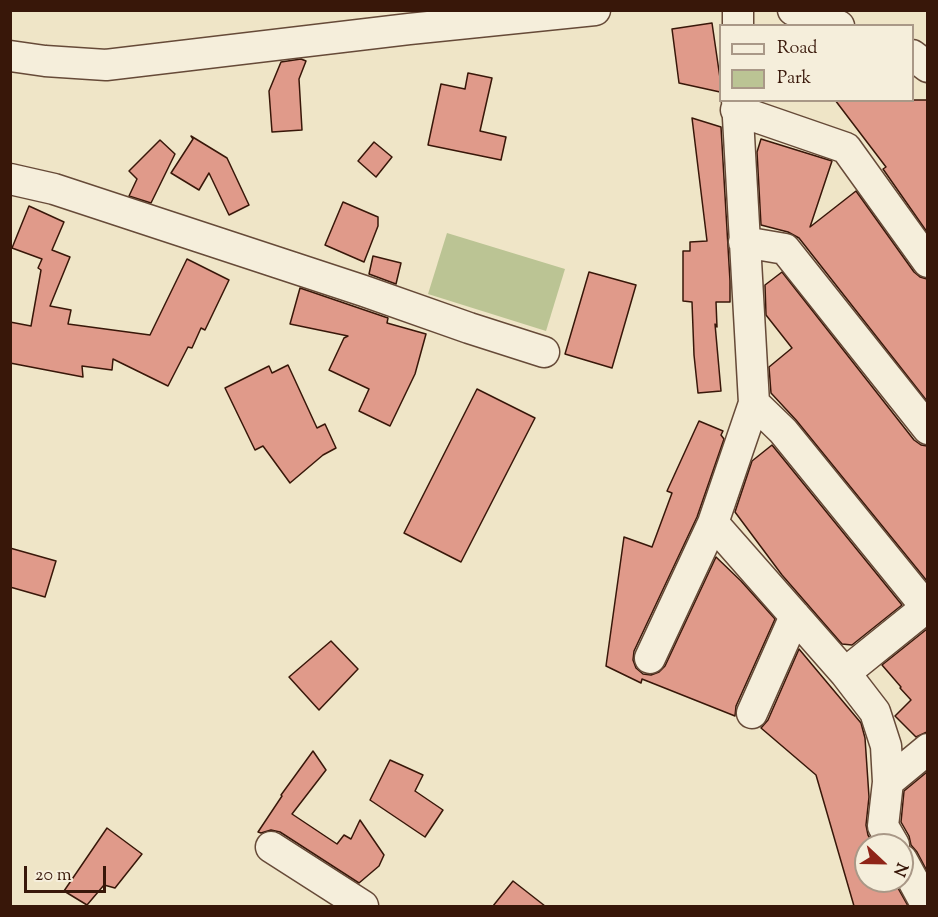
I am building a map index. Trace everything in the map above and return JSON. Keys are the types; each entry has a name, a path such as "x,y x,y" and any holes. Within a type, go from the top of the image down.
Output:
{"street":[{"path":"10,56 106,65 409,29 595,10"},
{"path":"794,10 833,24"},
{"path":"914,57 927,67"},
{"path":"650,658 713,523 754,402 737,105 846,148 927,262"},
{"path":"10,179 54,189 544,352"},
{"path":"744,242 785,249 927,429"},
{"path":"754,402 783,431 927,607 845,673"},
{"path":"713,523 845,673 875,712 886,746 888,782 883,826 887,833"},
{"path":"752,713 795,616"},
{"path":"888,782 927,749"},
{"path":"271,847 363,906"},
{"path":"914,880 926,901"}],"green space":[{"path":"447,233 565,269 546,331 428,294"}],"building":[{"path":"712,23 719,71 719,92 679,83 672,29"},
{"path":"301,59 306,61 299,79 302,130 272,132 269,91 281,62"},
{"path":"468,73 492,78 480,131 506,137 501,160 428,145 441,84 465,89"},
{"path":"927,100 927,232 883,169 886,167 837,102"},
{"path":"692,118 721,127 730,281 730,302 716,302 717,327 715,324 721,391 698,393 692,302 683,301 683,251 690,251 690,242 707,241"},
{"path":"191,136 227,158 249,205 229,215 209,173 199,190 171,173 193,139"},
{"path":"761,139 832,161 810,227 856,191 914,272 927,279 927,401 799,238 788,232 761,225 757,152"},
{"path":"160,140 175,154 151,203 129,196 137,179 129,171"},
{"path":"374,142 392,157 376,177 358,161"},
{"path":"343,202 378,217 378,226 364,262 325,245"},
{"path":"29,206 64,222 52,250 70,257 50,306 71,310 68,324 150,335 187,259 229,280 205,330 201,328 192,348 188,347 168,386 113,359 112,370 82,366 83,377 10,363 10,322 31,326 41,270 38,268 42,259 12,248"},
{"path":"373,256 401,263 396,284 369,274"},
{"path":"589,272 636,285 612,368 565,354"},
{"path":"782,272 914,440 927,446 927,581 796,420 771,393 769,367 792,348 766,315 765,285"},
{"path":"300,288 388,318 387,323 426,334 415,374 390,426 359,411 369,389 329,370 344,338 348,336 290,324"},
{"path":"288,365 317,428 325,424 336,448 323,455 290,483 263,446 255,450 225,388 269,366 272,373"},
{"path":"477,389 535,418 461,562 404,533"},
{"path":"699,421 723,431 721,435 724,439 697,517 634,651 633,660 636,668 643,674 651,675 659,672 665,666 716,557 775,619 736,706 735,716 642,679 641,683 606,666 624,537 652,547 672,493 667,491"},
{"path":"772,445 902,605 852,645 842,644 782,575 735,512 752,461"},
{"path":"10,548 56,561 45,597 10,587"},
{"path":"927,629 927,732 916,737 895,716 911,700 882,665"},
{"path":"331,641 358,669 319,710 289,677"},
{"path":"799,649 861,723 865,738 869,797 866,825 868,833 854,833 854,893 901,893 908,906 854,906 816,775 761,728 768,720"},
{"path":"313,751 326,770 292,814 337,844 344,835 351,839 360,820 384,855 379,866 359,883 280,832 271,830 258,832"},
{"path":"390,760 423,775 415,791 443,810 425,837 370,800"},
{"path":"927,772 927,871 914,848 914,833 907,833 901,822 904,791"},
{"path":"107,828 142,854 115,888 104,885 87,905 64,891"},
{"path":"513,881 545,906 493,906"}]}
